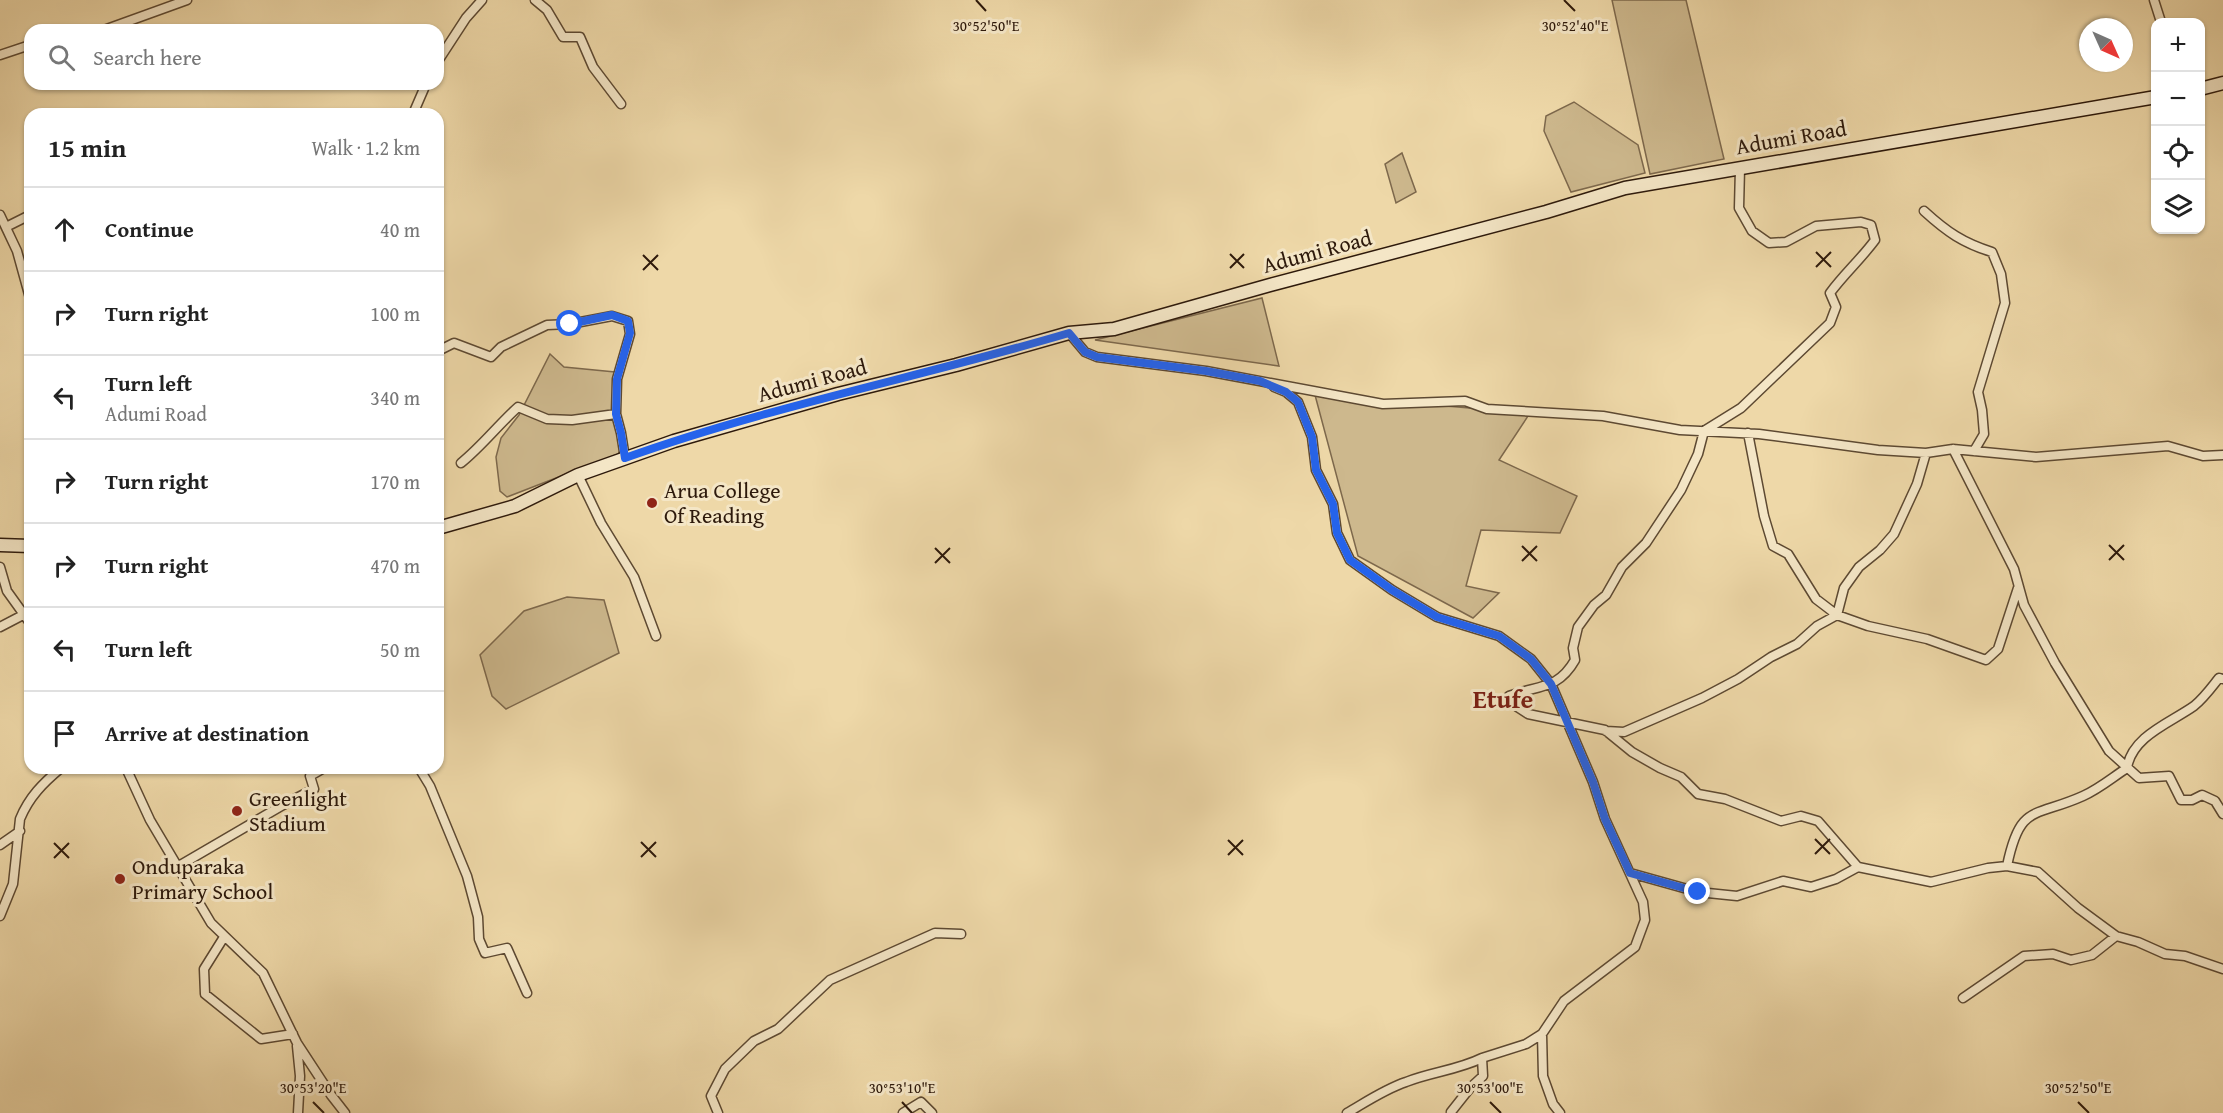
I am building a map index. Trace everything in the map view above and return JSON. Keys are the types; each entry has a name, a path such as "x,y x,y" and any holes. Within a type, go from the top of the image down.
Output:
{"main road":[{"path":"2205,88 2223,83"},
{"name":"Adumi Road","path":"444,526 515,506 578,475 674,441 838,394 956,365 1069,333 1114,329 1254,289 1535,215 1625,188 2151,98"},
{"path":"0,545 24,546"}],"street":[{"path":"121,24 187,0"},
{"path":"444,52 466,18 482,0"},
{"path":"534,0 547,10 563,37 580,38 593,67 621,104"},
{"path":"2154,0 2160,18"},
{"path":"0,55 24,47"},
{"path":"415,108 423,90"},
{"path":"1740,168 1739,208 1752,231 1769,243 1786,242 1816,226 1861,222 1871,225 1875,240 1830,293 1836,307 1830,323 1741,408 1704,431 1698,454 1681,490 1646,543 1622,567 1605,595 1578,627 1572,648 1575,660 1567,675 1551,684 1509,696 1508,701 1528,714 1624,732 1702,698 1797,644 1817,626 1838,615 1844,588 1859,567 1880,550 1894,534 1917,484 1926,453"},
{"path":"1924,211 1947,232 1970,245 1992,252 2001,274 2005,303 1978,392 1984,434 1974,451"},
{"path":"0,215 16,250 24,277"},
{"path":"6,227 24,218"},
{"path":"444,348 454,343 491,357 501,348 547,325 570,324 612,315 628,321 630,333 617,379 616,414 625,458"},
{"path":"1069,333 1085,352 1097,357 1206,371 1383,404 1465,401 1487,409 1603,416 1680,430 1748,433 1878,450 1926,453 1953,449 2036,457 2168,446 2203,456 2223,455"},
{"path":"1260,381 1286,392 1298,402 1312,437 1316,470 1333,504 1337,533 1350,560 1392,590 1437,617 1499,636 1531,659 1551,684 1593,782 1605,819 1643,902 1645,920 1635,947 1564,1001 1542,1034 1526,1044 1462,1067 1438,1071 1403,1082 1347,1113"},
{"path":"461,463 488,439 518,407 547,419 572,420 616,414"},
{"path":"1748,433 1764,516 1773,546 1788,554 1816,599 1838,615 1868,626 1927,639 1986,660 1998,649 2018,588"},
{"path":"1953,449 2014,569 2024,605 2079,705 2109,752 2139,778 2169,776 2181,801 2192,800 2202,795 2215,801 2223,813"},
{"path":"578,475 601,523 634,578 656,636"},
{"path":"0,567 7,591 22,615 0,627"},
{"path":"2007,866 2012,841 2022,823 2037,812 2084,796 2127,768 2129,755 2142,742 2155,730 2194,706 2219,678 2223,679"},
{"path":"1605,730 1632,752 1681,777 1698,794 1725,799 1781,821 1801,816 1818,821 1858,867 1931,882 1988,868 2007,866 2038,872 2078,908 2116,936 2138,942 2165,954 2185,956 2223,969"},
{"path":"0,916 14,884 20,819 29,800 54,774"},
{"path":"129,774 150,820 211,923 263,973 295,1039 345,1113"},
{"path":"177,867 314,789 310,776 314,774"},
{"path":"423,774 430,786 467,876 478,917 479,939 485,953 507,948 527,993"},
{"path":"0,845 20,831"},
{"path":"1630,873 1698,892 1737,896 1783,881 1811,887 1836,879 1858,867"},
{"path":"718,1113 711,1096 725,1069 754,1041 778,1029 830,980 934,933 961,934"},
{"path":"1963,998 2024,956 2053,954 2071,960 2092,955 2116,936"},
{"path":"225,937 204,969 205,994 261,1039 295,1039"},
{"path":"1542,1034 1543,1076 1553,1104 1560,1113"},
{"path":"295,1039 300,1076 298,1113"},
{"path":"1451,1112 1483,1076 1482,1058"},
{"path":"903,1113 921,1102 932,1113"}],"shaded area":[{"path":"1612,0 1686,0 1724,159 1650,174"},
{"path":"1574,102 1638,145 1645,173 1571,192 1544,131 1546,116"},
{"path":"1402,153 1416,192 1396,203 1385,164"},
{"path":"1262,298 1279,366 1095,340"},
{"path":"550,354 564,367 615,372 620,380 612,405 622,430 622,448 618,454 507,497 500,491 496,457 501,438 519,415"},
{"path":"1315,395 1530,413 1499,460 1577,496 1560,533 1481,530 1466,586 1499,593 1473,618 1358,556"},
{"path":"567,597 604,600 619,653 506,709 492,696 480,655 524,611"}],"place":[{"name":"Arua College Of Reading","path":"652,503"},
{"name":"Greenlight Stadium","path":"237,811"},
{"name":"Onduparaka Primary School","path":"120,879"}],"district":[{"name":"Etufe","path":"1503,699"}],"route":[{"path":"570,324 612,315 628,321 630,333 617,379 616,414 625,458 674,441 838,394 1018,349 1069,333 1085,352 1097,357 1114,361 1206,371 1260,381 1286,392 1298,402 1312,437 1316,470 1333,504 1337,533 1350,560 1392,590 1437,617 1499,636 1531,659 1551,684 1593,782 1605,819 1630,873 1698,892"}]}
